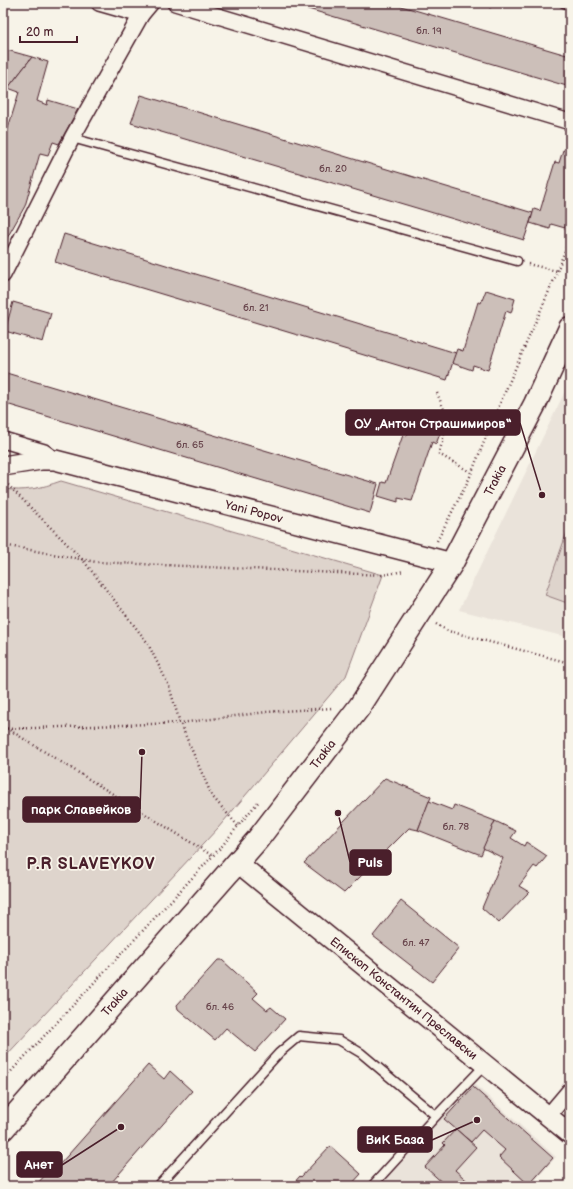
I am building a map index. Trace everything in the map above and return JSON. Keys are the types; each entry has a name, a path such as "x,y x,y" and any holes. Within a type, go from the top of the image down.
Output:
{"main road":[{"name":"Trakia","path":"3,1129 238,863 360,706 452,563 535,404 570,328"}],"street":[{"path":"99,3 141,15"},
{"path":"3,275 72,138 141,15 151,3"},
{"path":"175,3 570,122"},
{"name":"Yani Popov","path":"3,440 30,446 44,452 56,460"},
{"name":"Yani Popov","path":"3,466 41,460 56,460 426,562 452,563"},
{"name":"Епископ Константин Преславски","path":"238,863 570,1134"},
{"path":"548,1116 570,1090"}],"lane":[{"path":"564,3 570,5"},
{"path":"72,138 517,261"},
{"path":"161,1185 279,1053 299,1036 339,1040 361,1054 436,1116"},
{"path":"372,1186 485,1065"}],"path":[{"path":"483,3 490,7 495,3"},
{"path":"3,545 96,562 383,575 426,562 472,473 570,237"},
{"path":"517,261 557,271"},
{"path":"437,393 448,419 439,454 472,473"},
{"path":"3,484 7,484 83,560 147,642 169,686 180,723 212,796 238,826"},
{"path":"418,614 448,631 570,663"},
{"path":"5,729 180,723 267,712 360,706"},
{"path":"3,726 5,729 213,856"},
{"path":"3,733 5,729"},
{"path":"3,1080 213,856 264,796"}],"shaded area":[{"path":"570,381 570,638 459,610"},
{"path":"61,481 383,575 346,676 218,828 3,1059 3,489 33,489"},
{"path":"567,532 570,533 570,604 545,595"},
{"path":"473,1083 556,1157 530,1186 380,1186"}],"building":[{"path":"288,3 391,3 570,56 570,87"},
{"path":"3,49 32,57 8,88 3,87"},
{"path":"32,57 48,62 37,101 47,105 48,100 78,109 59,144 53,142 48,155 40,153 25,206 3,245 3,145 19,92 8,88"},
{"path":"141,95 533,213 524,240 131,123"},
{"path":"563,150 570,152 570,213 565,228 551,224 550,229 530,223 534,209 540,211 555,162 559,163"},
{"path":"64,234 456,353 447,380 55,262"},
{"path":"486,290 515,299 511,313 506,311 488,370 473,365 472,370 452,363 457,349 463,351 478,302 481,303"},
{"path":"13,302 51,313 43,342 5,331"},
{"path":"3,372 378,484 370,513 3,403"},
{"path":"411,422 441,431 436,444 432,442 412,501 398,498 398,502 378,496 382,482 386,483 403,435 407,436"},
{"path":"385,778 431,797 418,830 409,828 344,893 304,863"},
{"path":"429,801 452,810 454,805 495,821 481,855 418,830"},
{"path":"495,821 516,831 511,838 524,846 526,842 547,856 537,868 534,866 519,886 529,892 499,923 482,908 503,858 483,848"},
{"path":"401,901 459,948 432,982 373,936"},
{"path":"218,960 222,960 258,993 253,998 267,1010 271,1007 285,1019 255,1052 226,1028 215,1040 178,1009 177,1005"},
{"path":"148,1065 164,1079 170,1071 192,1091 111,1183 108,1181 103,1186 35,1186 49,1171 52,1173"},
{"path":"473,1087 553,1158 529,1185 499,1157 505,1150 482,1130 471,1142 444,1119"},
{"path":"456,1129 476,1147 455,1170 473,1186 446,1186 425,1167 445,1145 443,1143"},
{"path":"330,1146 361,1174 350,1186 291,1186 300,1176 301,1177"}],"place":[{"name":"ОУ „Антон Страшимиров“","path":"542,495"},
{"name":"парк Славейков","path":"142,752"},
{"name":"Puls","path":"338,813"},
{"name":"ВиК База","path":"477,1120"},
{"name":"Анет","path":"121,1127"}],"district":[{"name":"P.R SLAVEYKOV","path":"91,863"}]}
